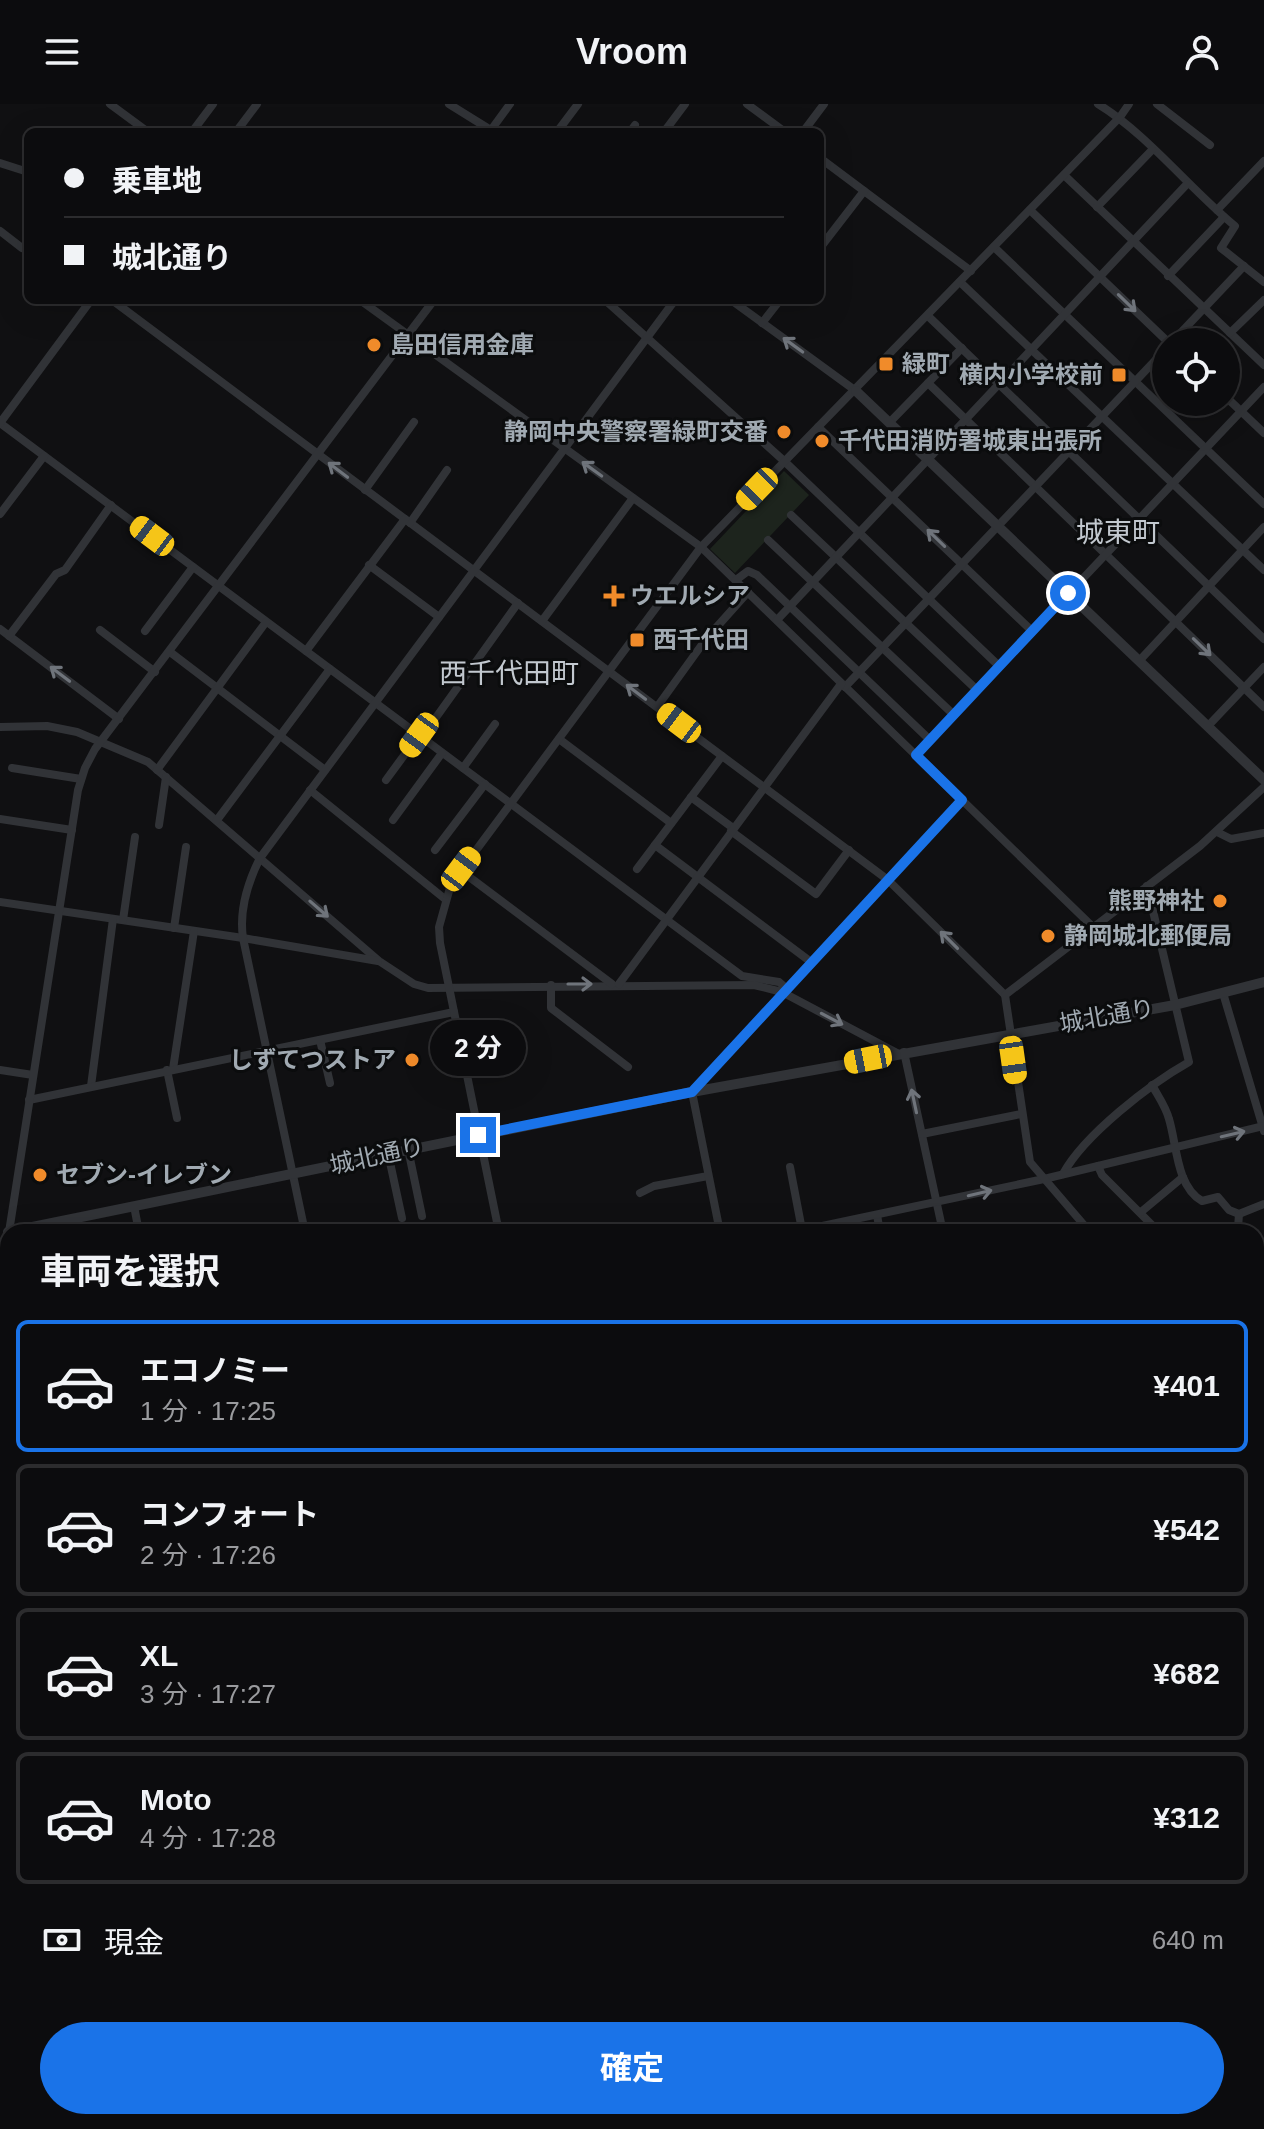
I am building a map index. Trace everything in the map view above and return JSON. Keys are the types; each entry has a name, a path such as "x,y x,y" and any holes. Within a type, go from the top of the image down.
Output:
{"street":[{"path":"110,104 143,128"},
{"path":"195,128 213,104"},
{"path":"239,128 257,104"},
{"path":"449,104 488,128"},
{"path":"495,128 510,104"},
{"path":"560,128 578,104"},
{"path":"667,128 685,104"},
{"path":"747,104 780,128"},
{"path":"806,128 824,104"},
{"path":"1098,104 1120,117 1187,184 1235,226 1221,248 1264,282"},
{"path":"497,1224 439,927 451,884 701,547 783,460 856,391 1120,117 1129,104"},
{"path":"1157,104 1210,145"},
{"path":"1097,207 1152,150"},
{"path":"824,161 971,271"},
{"path":"1168,276 1264,161"},
{"path":"0,163 24,171"},
{"path":"1064,175 1225,328"},
{"path":"777,620 1187,184"},
{"path":"824,243 864,191"},
{"path":"1030,210 1155,328"},
{"path":"0,231 22,248"},
{"path":"994,247 1264,504"},
{"path":"1184,328 1244,266"},
{"path":"960,282 1264,570"},
{"path":"1235,328 1264,300"},
{"path":"88,304 0,423 742,976 770,980 900,1053 922,1134 941,1224"},
{"path":"117,304 888,880 1005,995 1027,1154 1030,1162 1083,1224"},
{"path":"365,304 701,547 1092,926"},
{"path":"10,1224 72,830 81,779 91,757 431,304"},
{"path":"610,304 783,460 999,666"},
{"path":"303,1224 240,919 253,872 310,790 672,304"},
{"path":"736,304 856,391 1264,780"},
{"path":"762,323 777,304"},
{"path":"928,316 1264,639"},
{"path":"1240,342 1264,365"},
{"path":"890,422 962,348"},
{"path":"616,984 843,686 860,673 1152,364"},
{"path":"928,383 1264,707"},
{"path":"916,755 1264,387"},
{"path":"1241,411 1264,433"},
{"path":"365,490 414,422"},
{"path":"818,427 1032,631"},
{"path":"0,514 44,456"},
{"path":"306,651 369,565 447,470"},
{"path":"542,621 633,498"},
{"path":"9,636 56,574 65,570 111,505"},
{"path":"791,515 977,690"},
{"path":"1140,660 1264,527"},
{"path":"768,540 954,715"},
{"path":"369,565 439,617"},
{"path":"145,631 193,567"},
{"path":"736,580 744,572 753,572 930,740"},
{"path":"657,707 706,639 748,592"},
{"path":"386,780 518,603"},
{"path":"157,770 266,622"},
{"path":"0,629 119,719"},
{"path":"100,630 155,672"},
{"path":"170,652 325,770"},
{"path":"1208,726 1264,667"},
{"path":"217,820 330,669"},
{"path":"463,768 495,724"},
{"path":"0,727 62,728 148,762 379,961 414,984 428,988 754,985 784,990"},
{"path":"559,739 671,823"},
{"path":"393,820 442,753"},
{"path":"637,869 722,756"},
{"path":"12,768 81,779"},
{"path":"159,825 166,777"},
{"path":"435,850 485,784"},
{"path":"1005,995 1217,832 1264,787"},
{"path":"310,790 445,899"},
{"path":"691,797 816,894 849,850"},
{"path":"718,1224 692,1092 962,800"},
{"path":"0,819 72,830"},
{"path":"1217,832 1231,839 1264,833"},
{"path":"91,1086 135,837"},
{"path":"655,845 811,962"},
{"path":"174,928 186,847"},
{"path":"460,870 616,984"},
{"path":"1063,1174 1095,1135 1152,1085 1189,1062 1147,886"},
{"path":"0,902 379,961"},
{"path":"177,1118 170,1069 194,931"},
{"name":"城北通り","path":"47,1224 692,1092 1175,1005 1264,982"},
{"path":"551,985 551,1008 628,1067"},
{"path":"833,1224 1264,1128 1223,993"},
{"path":"29,1100 454,1012"},
{"path":"320,1040 330,1083"},
{"path":"0,1070 33,1075"},
{"path":"1152,1085 1169,1116 1183,1177 1194,1196 1202,1201 1218,1197 1229,1210 1239,1214 1264,1204"},
{"path":"922,1134 1021,1114"},
{"path":"408,1149 422,1216"},
{"path":"388,1153 402,1218"},
{"path":"1098,1166 1102,1175 1152,1224"},
{"path":"790,1167 797,1224"},
{"path":"640,1193 654,1186 708,1176"},
{"path":"1141,1212 1183,1177"},
{"path":"134,1206 137,1224"},
{"path":"1238,1224 1239,1214"},
{"path":"877,1215 879,1224"}],"shaded area":[{"path":"784,471 809,495 735,573 710,549"}],"place":[{"name":"島田信用金庫","path":"374,345"},
{"name":"緑町","path":"886,364"},
{"name":"横内小学校前","path":"1119,375"},
{"name":"静岡中央警察署緑町交番","path":"784,432"},
{"name":"千代田消防署城東出張所","path":"822,441"},
{"name":"ウエルシア","path":"614,596"},
{"name":"西千代田","path":"637,640"},
{"name":"熊野神社","path":"1220,901"},
{"name":"静岡城北郵便局","path":"1048,936"},
{"name":"しずてつストア","path":"412,1060"},
{"name":"セブン-イレブン","path":"40,1175"}],"district":[{"name":"城東町","path":"1118,532"},
{"name":"西千代田町","path":"509,673"}],"route":[{"path":"478,1135 692,1092 962,800 916,755 1068,593"}]}
